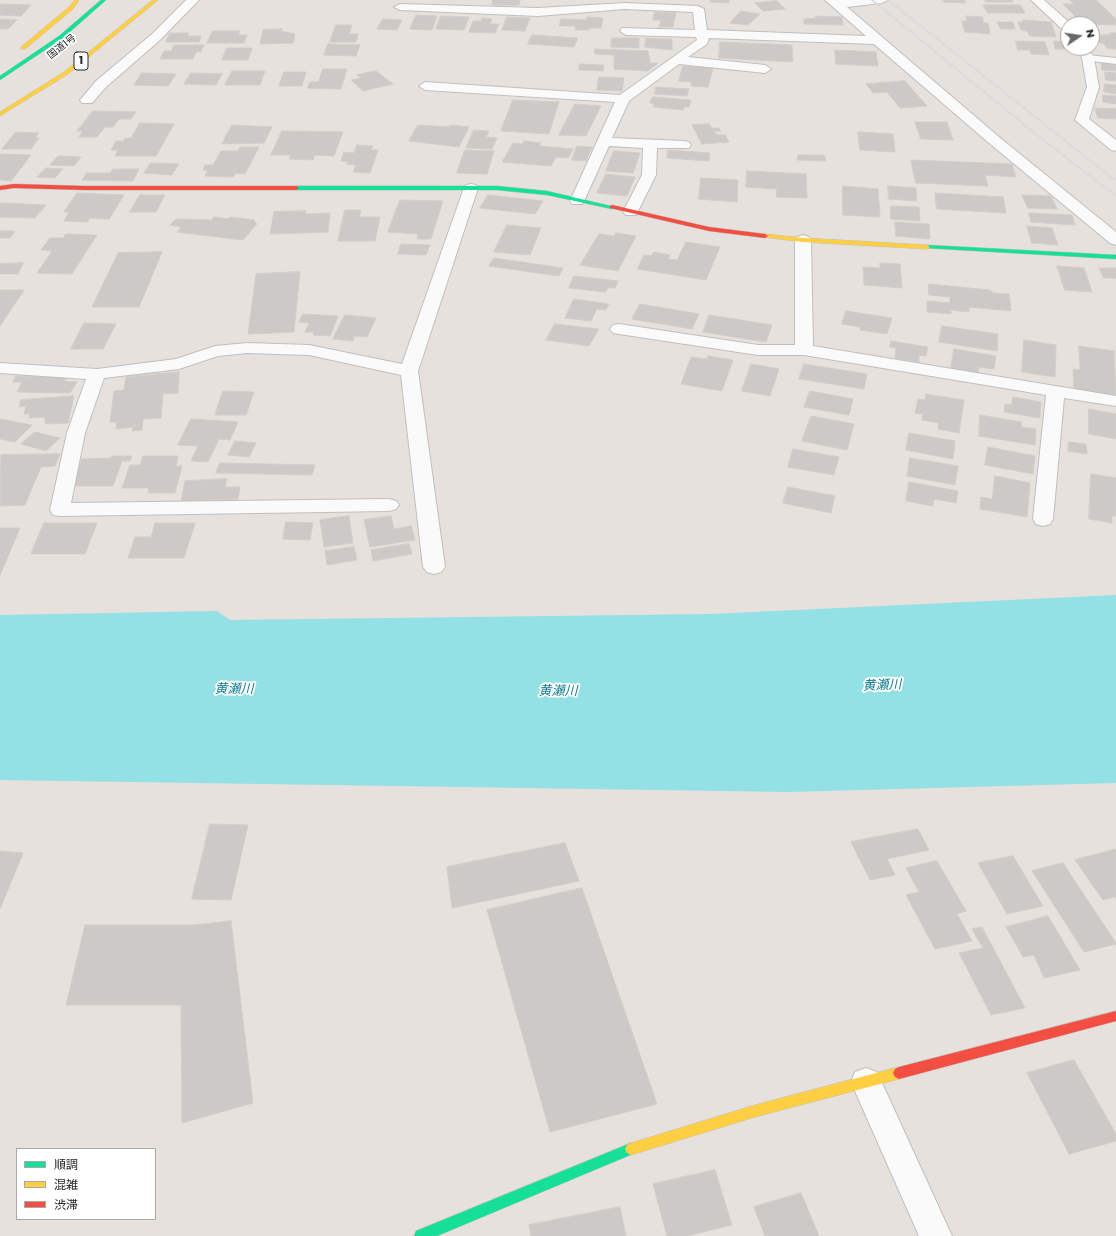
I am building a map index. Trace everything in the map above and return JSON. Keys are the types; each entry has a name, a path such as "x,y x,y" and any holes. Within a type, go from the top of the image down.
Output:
{"main road":[{"path":"0,72 11,58 71,8 76,0"},
{"name":"国道1号","path":"0,78 61,37 104,0"},
{"name":"1","path":"0,114 66,73 156,0"},
{"path":"0,107 41,77"},
{"path":"0,188 14,186 85,188 471,188 547,192 577,201 709,229 803,240 1116,257"},
{"path":"421,1236 633,1148 755,1111 1116,1016"}],"street":[{"path":"87,100 101,84 156,37 193,0"},
{"path":"833,3 882,0"},
{"path":"1037,0 1060,21"},
{"path":"833,3 994,140 1116,240"},
{"path":"400,7 538,12 625,6 698,9 703,41 623,98 577,201"},
{"path":"626,31 702,35 878,40"},
{"path":"1086,56 1093,87 1082,120 1116,147"},
{"path":"676,60 765,69"},
{"path":"425,86 623,98"},
{"path":"603,142 684,145"},
{"path":"631,212 649,175 650,144"},
{"path":"434,567 409,371 471,188"},
{"path":"803,240 804,350"},
{"path":"619,329 758,350 804,350 1116,401"},
{"path":"0,368 97,374 179,364 215,350 247,348 309,350 409,371"},
{"path":"97,374 76,433 60,510 389,505"},
{"path":"1043,519 1056,392"},
{"path":"866,1082 936,1236"}],"lane":[{"path":"1097,56 1116,61"}],"water":[{"name":"黄瀬川","path":"1116,595 1116,783 788,792 0,780 0,615 217,611 230,620 711,614"}],"building":[{"path":"493,0 520,0 519,5 492,5"},
{"path":"711,0 729,0 729,3 710,2"},
{"path":"943,0 965,0 965,3 944,2"},
{"path":"985,0 1012,0 1013,2 987,2"},
{"path":"1070,0 1096,0 1116,19 1116,25 1100,25 1100,16 1075,16 1063,4 1074,4"},
{"path":"777,1 785,9 763,11 755,3"},
{"path":"0,4 31,5 21,16 0,15"},
{"path":"983,5 1020,5 1025,13 988,13"},
{"path":"741,11 760,14 748,25 730,23"},
{"path":"655,12 676,13 673,27 659,27 661,20 653,20"},
{"path":"416,15 437,16 432,30 410,29"},
{"path":"441,16 469,17 464,30 436,29"},
{"path":"815,16 842,17 843,25 804,24 804,19 816,18"},
{"path":"966,16 983,17 983,23 988,23 990,34 965,32 962,21 967,21"},
{"path":"507,17 530,18 525,31 502,30"},
{"path":"587,17 603,18 601,28 575,30 576,26 559,26 561,19 586,20"},
{"path":"482,18 492,19 490,24 499,24 495,33 469,32 473,21 481,21"},
{"path":"0,19 17,20 8,29 0,29"},
{"path":"383,19 402,20 397,30 377,29"},
{"path":"1023,20 1051,22 1056,37 1030,36 1027,31 1021,30 1018,22 1023,22"},
{"path":"997,22 1013,22 1015,29 1001,29"},
{"path":"336,25 352,25 349,34 358,34 356,42 330,42"},
{"path":"282,29 281,31 295,34 293,43 260,44 263,30"},
{"path":"213,31 240,31 238,35 247,35 244,43 207,43"},
{"path":"170,33 189,33 187,36 201,36 199,42 166,42"},
{"path":"1110,33 1116,33 1116,49 1108,49 1103,43 1100,43 1100,35 1111,34"},
{"path":"532,35 578,38 574,47 528,44"},
{"path":"612,38 639,38 639,48 611,47"},
{"path":"646,38 672,39 672,50 645,47"},
{"path":"1016,41 1045,42 1049,55 1031,54 1030,50 1018,50"},
{"path":"1054,41 1060,42 1060,49 1055,49"},
{"path":"720,42 792,45 793,62 719,58"},
{"path":"328,44 360,45 356,56 324,55"},
{"path":"174,45 204,45 201,52 196,52 193,59 160,59 164,51 171,51"},
{"path":"227,48 252,48 248,60 222,60"},
{"path":"595,49 648,51 650,63 658,63 648,71 614,69 614,55 595,54"},
{"path":"835,50 876,52 878,66 836,64"},
{"path":"1102,61 1116,63 1116,71 1102,70"},
{"path":"580,64 604,65 603,71 579,70"},
{"path":"683,66 713,68 708,87 691,86 692,82 679,81"},
{"path":"323,69 347,69 341,89 307,88 310,82 318,82"},
{"path":"232,71 265,71 260,85 225,85"},
{"path":"376,71 393,84 363,91 351,80 361,78 357,75"},
{"path":"284,72 306,72 302,86 279,86"},
{"path":"1105,72 1116,73 1116,81 1106,80"},
{"path":"142,73 176,74 168,86 134,85"},
{"path":"191,73 222,74 216,85 184,84"},
{"path":"599,77 624,78 622,91 597,90"},
{"path":"905,81 927,106 900,108 887,92 873,93 866,84"},
{"path":"1105,84 1116,85 1116,94 1104,92"},
{"path":"656,87 689,89 687,96 655,94"},
{"path":"1103,95 1116,96 1116,104 1103,102"},
{"path":"653,97 691,100 689,107 684,107 683,110 653,107 654,104 650,103"},
{"path":"513,100 559,102 549,134 501,131"},
{"path":"575,104 601,106 586,136 559,135"},
{"path":"1095,108 1116,109 1116,119 1098,118"},
{"path":"93,111 136,112 131,119 119,119 113,127 105,127 97,137 79,137 83,131 77,131"},
{"path":"915,122 947,122 953,140 921,139"},
{"path":"140,123 174,124 156,156 115,156 118,150 111,150 116,141 123,141 125,138 131,138"},
{"path":"709,124 712,128 719,128 721,131 714,131 717,135 725,135 729,142 702,144 692,125"},
{"path":"232,125 272,127 264,143 222,144"},
{"path":"418,125 449,127 450,125 469,127 459,147 409,141"},
{"path":"474,130 489,131 486,137 497,138 492,149 466,148"},
{"path":"282,131 343,132 334,156 314,155 313,160 289,159 291,155 271,155"},
{"path":"16,132 39,133 35,138 39,138 31,149 2,149"},
{"path":"858,132 893,134 895,152 860,150"},
{"path":"524,141 541,143 539,146 573,149 568,158 556,157 551,166 502,162 513,143 522,144"},
{"path":"357,145 373,146 371,150 378,150 370,173 353,172 356,165 347,164 348,162 341,161 344,152 354,153"},
{"path":"577,146 592,147 586,161 572,160"},
{"path":"240,147 259,147 245,174 235,173 233,177 205,176 208,171 203,170 205,165 213,165 221,151 238,151"},
{"path":"465,150 494,151 487,174 457,173"},
{"path":"668,150 710,153 709,161 667,158"},
{"path":"614,151 640,153 633,173 606,171"},
{"path":"0,154 31,155 11,181 0,180"},
{"path":"798,155 824,155 826,161 798,160"},
{"path":"58,156 81,157 74,166 50,165"},
{"path":"911,160 1012,164 1016,177 985,175 988,186 916,183"},
{"path":"151,163 179,164 172,175 144,173"},
{"path":"46,168 63,169 55,178 37,177"},
{"path":"113,169 139,169 133,181 82,180 87,173 110,173"},
{"path":"747,171 806,174 807,198 776,197 777,189 746,187"},
{"path":"606,174 635,177 627,196 597,193"},
{"path":"701,178 738,180 737,202 699,199"},
{"path":"843,186 878,189 880,217 843,215"},
{"path":"888,186 916,188 917,201 889,199"},
{"path":"77,193 124,195 109,219 90,218 87,222 64,221 69,212 64,212"},
{"path":"935,193 1003,197 1006,213 937,209"},
{"path":"140,195 165,195 156,212 130,212"},
{"path":"488,195 543,201 535,214 480,208"},
{"path":"1022,195 1051,196 1057,209 1028,208"},
{"path":"400,200 443,201 431,239 417,239 418,234 388,232"},
{"path":"0,203 46,205 35,218 0,217"},
{"path":"891,206 919,207 920,221 891,219"},
{"path":"345,210 361,210 359,217 380,217 375,241 338,241"},
{"path":"306,211 305,214 330,213 328,232 270,234 274,212"},
{"path":"1029,213 1072,215 1075,225 1031,222"},
{"path":"214,217 255,220 254,221 257,224 243,240 177,232 181,227 170,225 176,219 211,220"},
{"path":"895,222 929,224 930,239 896,236"},
{"path":"507,225 541,228 530,255 494,252"},
{"path":"1027,226 1052,228 1058,245 1032,243"},
{"path":"0,231 15,231 10,238 0,238"},
{"path":"616,233 636,236 618,271 580,265 599,234 614,236"},
{"path":"66,234 97,235 72,274 37,273 52,251 41,250 50,238 63,238"},
{"path":"686,242 720,247 706,280 637,269 644,255 651,256 654,252 670,255 668,259 677,260"},
{"path":"401,244 430,245 426,255 398,254"},
{"path":"162,252 139,307 92,307 118,253"},
{"path":"494,258 563,268 559,276 489,266"},
{"path":"23,263 18,274 0,274 0,264"},
{"path":"880,263 900,264 902,288 864,285 863,267 880,268"},
{"path":"1057,266 1084,268 1092,292 1065,290"},
{"path":"1099,268 1116,268 1116,278 1104,278"},
{"path":"300,272 294,332 248,334 256,274"},
{"path":"574,276 618,281 615,288 608,288 605,292 569,288"},
{"path":"929,284 990,290 993,293 1009,294 1011,311 969,307 969,312 951,310 951,314 927,312 927,301 950,303 950,297 929,295"},
{"path":"0,290 24,290 0,326"},
{"path":"574,299 609,304 606,310 597,309 591,321 565,318"},
{"path":"640,304 699,314 692,329 632,319"},
{"path":"846,311 892,318 887,334 860,330 860,327 842,324"},
{"path":"303,314 338,316 330,336 313,335 314,332 305,332 309,323 299,322"},
{"path":"345,315 376,318 367,337 354,336 353,341 333,339"},
{"path":"709,315 772,325 766,342 703,332"},
{"path":"84,323 116,324 103,349 71,349"},
{"path":"555,324 599,329 589,346 546,340"},
{"path":"942,326 998,334 997,351 939,342"},
{"path":"1024,340 1056,345 1055,377 1022,372"},
{"path":"891,341 928,347 926,356 919,355 919,362 895,358 896,348 890,347"},
{"path":"1079,346 1114,351 1116,396 1074,390 1073,369 1080,370"},
{"path":"954,349 996,356 994,369 979,367 978,373 951,368"},
{"path":"708,356 733,360 722,391 681,384 691,357 707,359"},
{"path":"751,364 779,369 770,396 742,391"},
{"path":"804,364 867,374 864,389 799,379"},
{"path":"179,372 178,393 163,394 161,418 143,419 142,430 132,431 133,427 116,429 117,422 110,422 114,391 124,390 126,377"},
{"path":"16,376 68,377 64,381 77,382 70,393 17,392 22,382 13,382"},
{"path":"223,391 254,392 246,415 215,415"},
{"path":"810,391 853,399 849,415 804,407"},
{"path":"926,394 964,400 959,433 938,429 939,423 922,420 923,414 915,413 918,399 925,400"},
{"path":"74,396 68,423 46,424 44,417 29,418 30,414 24,414 26,406 19,407 21,400"},
{"path":"1013,397 1041,402 1040,418 1004,412 1005,404 1011,405"},
{"path":"1089,409 1116,414 1116,439 1089,434"},
{"path":"980,415 1022,422 1021,427 1036,429 1035,445 979,436"},
{"path":"811,416 854,424 847,450 802,441"},
{"path":"0,419 32,425 15,442 0,439"},
{"path":"191,419 238,422 230,440 219,439 208,462 191,461 198,446 178,445"},
{"path":"35,432 60,438 46,451 21,444"},
{"path":"909,433 955,441 953,459 906,450"},
{"path":"235,441 256,443 249,457 228,455"},
{"path":"1069,442 1086,444 1087,454 1068,451"},
{"path":"988,447 1035,456 1033,474 985,465"},
{"path":"793,449 839,457 834,475 788,467"},
{"path":"60,454 55,466 41,467 25,505 0,506 1,455"},
{"path":"112,456 132,456 130,461 122,461 113,486 71,486 82,459 111,458"},
{"path":"143,456 178,456 176,466 182,466 175,493 148,493 149,488 122,488 130,465 140,465"},
{"path":"910,458 958,466 955,485 907,476"},
{"path":"220,463 315,465 312,475 216,473"},
{"path":"1091,474 1116,478 1116,516 1112,516 1112,523 1089,519"},
{"path":"995,476 1030,483 1027,517 980,509 981,497 992,499"},
{"path":"227,479 225,487 240,487 238,499 181,501 185,481"},
{"path":"909,482 958,491 956,503 934,499 933,506 906,501"},
{"path":"788,487 835,496 831,513 783,503"},
{"path":"349,516 353,543 324,547 320,520"},
{"path":"391,516 394,529 411,526 415,540 370,547 364,520"},
{"path":"286,522 313,523 310,540 283,539"},
{"path":"44,523 97,523 85,554 31,554"},
{"path":"155,523 195,523 184,558 128,558 135,537 151,537"},
{"path":"0,528 20,528 0,575"},
{"path":"409,544 412,554 373,561 371,550"},
{"path":"354,547 357,560 327,565 325,551"},
{"path":"210,824 248,825 231,900 192,899"},
{"path":"918,829 929,850 887,859 895,875 870,880 851,842"},
{"path":"565,843 579,881 452,908 447,867"},
{"path":"1116,849 1116,899 1114,897 1103,900 1075,860"},
{"path":"0,851 23,853 0,909"},
{"path":"1013,856 1043,906 1007,914 978,863"},
{"path":"937,861 966,911 957,914 972,941 935,949 906,895 919,892 906,868"},
{"path":"1063,863 1116,944 1084,952 1032,871"},
{"path":"582,888 657,1104 550,1132 487,910"},
{"path":"1048,916 1080,970 1044,978 1034,955 1023,957 1006,927"},
{"path":"231,921 253,1103 182,1123 181,1005 66,1005 85,925 194,925"},
{"path":"982,927 1025,1008 991,1015 959,953 983,948 972,929"},
{"path":"1074,1060 1116,1134 1116,1141 1069,1154 1027,1073"},
{"path":"715,1170 732,1225 687,1236 667,1236 653,1184"},
{"path":"801,1193 819,1236 765,1236 754,1207"},
{"path":"620,1207 626,1236 531,1236 529,1225"}],"railway":[{"path":"872,0 1033,132 1116,196"},
{"path":"888,0 1116,181"}],"traffic: fast":[{"path":"0,78 61,37 104,0"},
{"path":"296,188 497,188 547,193 612,207"},
{"path":"927,247 1116,257"},
{"path":"421,1236 631,1149"}],"traffic: slow":[{"path":"23,48 71,8 77,0"},
{"path":"0,114 66,73 156,0"},
{"path":"765,236 803,240 927,247"},
{"path":"631,1149 755,1111 899,1073"}],"traffic: jam":[{"path":"0,188 14,186 85,188 296,188"},
{"path":"612,207 709,229 765,236"},
{"path":"899,1073 1116,1016"}]}
